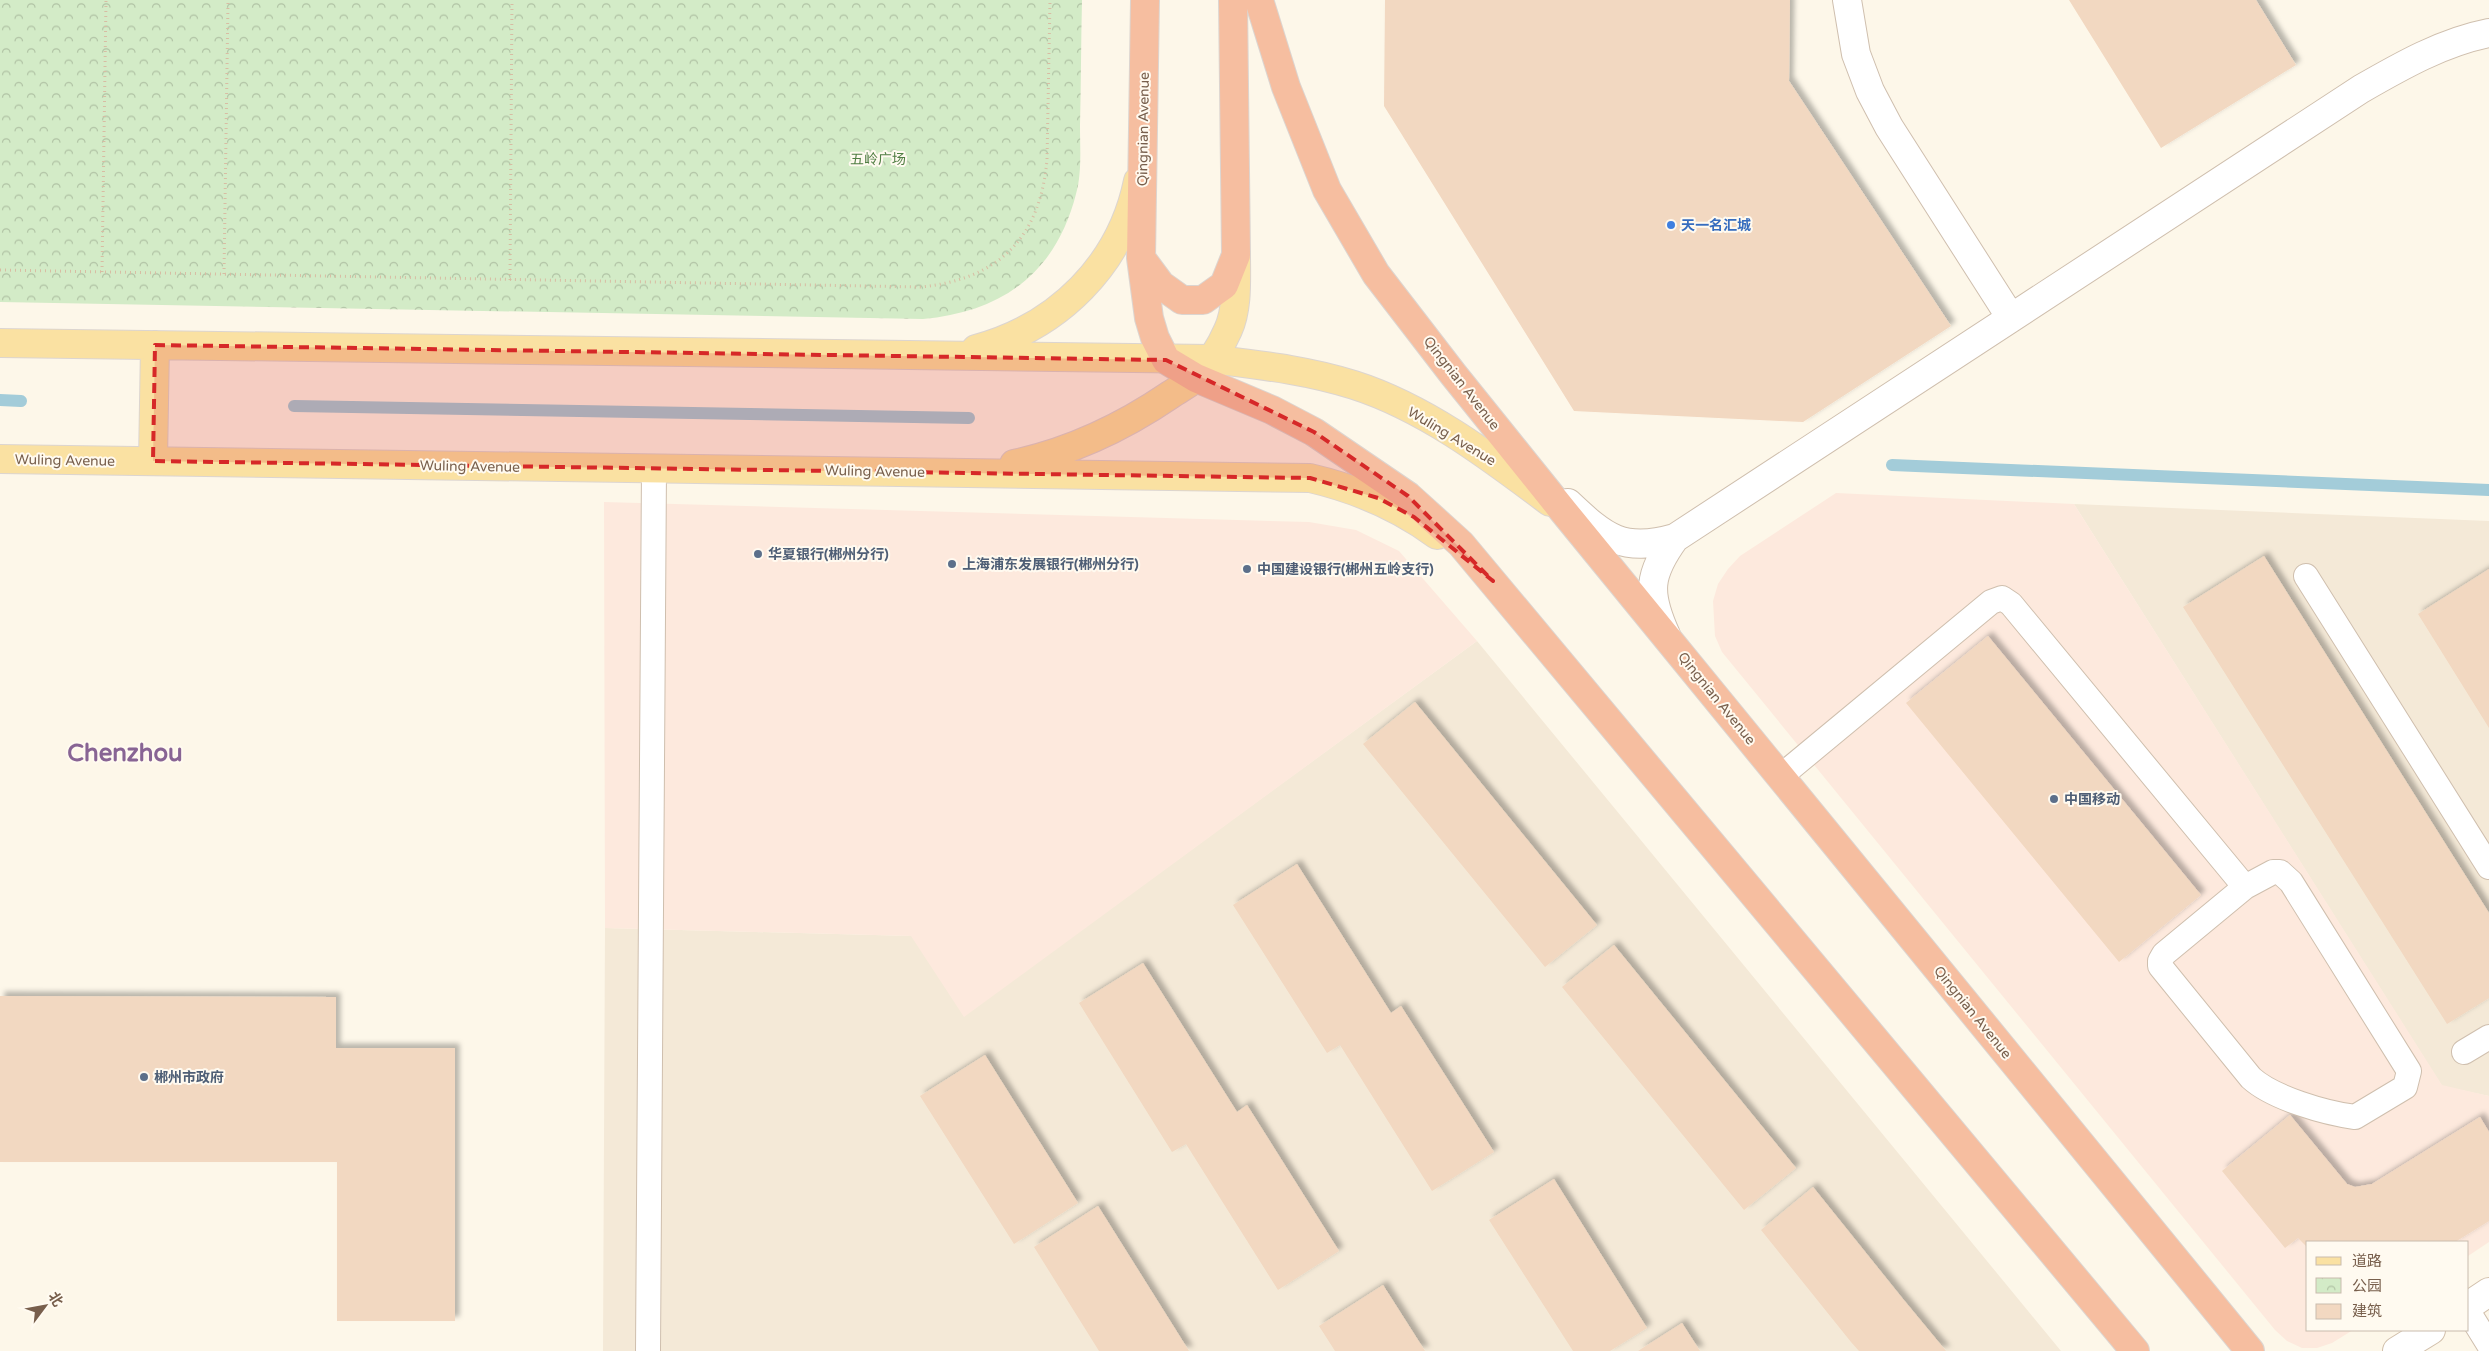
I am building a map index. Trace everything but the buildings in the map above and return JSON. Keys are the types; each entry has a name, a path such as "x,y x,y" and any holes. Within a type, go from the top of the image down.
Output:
{"highway":[{"name":"Qingnian Avenue","path":"1145,0 1141,258 1149,318 1155,338 1166,360"},
{"path":"1141,258 1161,285 1182,300 1202,300 1224,286 1236,255 1233,0"},
{"name":"Qingnian Avenue","path":"1259,0 1286,87 1327,190 1376,274 1564,512 2250,1351"},
{"path":"1166,360 1203,368 1272,410 1314,432 1408,496 1461,544 1494,581 2135,1351"}],"main road":[{"path":"930,354 964,352 996,343 1035,325 1057,312 1082,290 1104,262 1122,232 1134,199 1141,165 1143,130"},
{"name":"Wuling Avenue","path":"941,472 1000,467 1040,458 1065,449 1133,419 1203,368 1229,329 1236,293 1236,255"},
{"path":"0,343 930,354 1166,360"},
{"path":"153,462 155,345"},
{"name":"Wuling Avenue","path":"1203,368 1286,368 1355,385 1415,412 1500,464 1564,512"},
{"name":"Wuling Avenue","path":"0,459 1310,478 1341,485 1378,498 1414,517 1457,549 1494,581"}],"street":[{"path":"1847,0 1856,54 1870,91 1889,127 2011,318"},
{"path":"1528,467 1593,527 1617,541 1636,545 1654,544 1675,538 2361,88 2400,66 2441,48 2489,33"},
{"path":"1668,638 1658,616 1653,595 1654,575 1662,555 1675,538"},
{"path":"2469,1305 2489,1292"},
{"path":"2398,1351 2428,1331"}],"lane":[{"path":"648,1351 654,468"},
{"path":"2306,576 2489,866"},
{"path":"1781,776 1992,602 2002,598 2011,604 2245,887"},
{"path":"2272,872 2280,872 2287,876 2405,1063 2409,1071 2405,1087 2355,1117 2275,1094 2262,1088 2251,1078 2160,966 2164,954 2245,887 2272,872"},
{"path":"2464,1052 2489,1036"},
{"path":"2469,1313 2489,1345"}],"path":[{"path":"102,272 106,0"},
{"path":"224,274 228,0"},
{"path":"510,280 512,0"},
{"path":"0,270 921,287 946,285 982,271 1008,252 1025,233 1038,210 1045,186 1050,0"}],"highlighted area":[{"path":"155,345 1166,360 1314,432 1408,496 1493,581 1414,517 1378,498 1310,478 153,461"}],"shaded area":[{"path":"1836,493 2074,504 2442,1085 2489,1096 2489,1242 2469,1255 2469,1241 2306,1241 2306,1331 2351,1331 2332,1343 2317,1348 2302,1348 2287,1341 2275,1330 1722,652 1715,636 1713,601 1718,584 1740,556"},
{"path":"604,502 1309,522 1356,530 1399,551 1477,641 964,1017 911,936 605,928"},
{"path":"2074,504 2489,521 2489,1096 2442,1086"},
{"path":"1477,641 2061,1351 603,1351 605,928 912,936 964,1016"}],"green space":[{"name":"五岭广场","path":"0,0 1082,0 1078,186 1067,222 1055,246 1040,266 1022,284 1001,297 977,308 951,315 923,319 0,302"}],"waterway":[{"path":"0,400 21,401"},
{"path":"294,406 969,418"},
{"path":"1892,465 2489,490"}],"place":[{"name":"天一名汇城","path":"1671,225"},
{"name":"华夏银行(郴州分行)","path":"758,554"},
{"name":"上海浦东发展银行(郴州分行)","path":"952,564"},
{"name":"中国建设银行(郴州五岭支行)","path":"1247,569"},
{"name":"中国移动","path":"2054,799"},
{"name":"郴州市政府","path":"144,1077"}],"district":[{"name":"Chenzhou","path":"125,753"}]}
